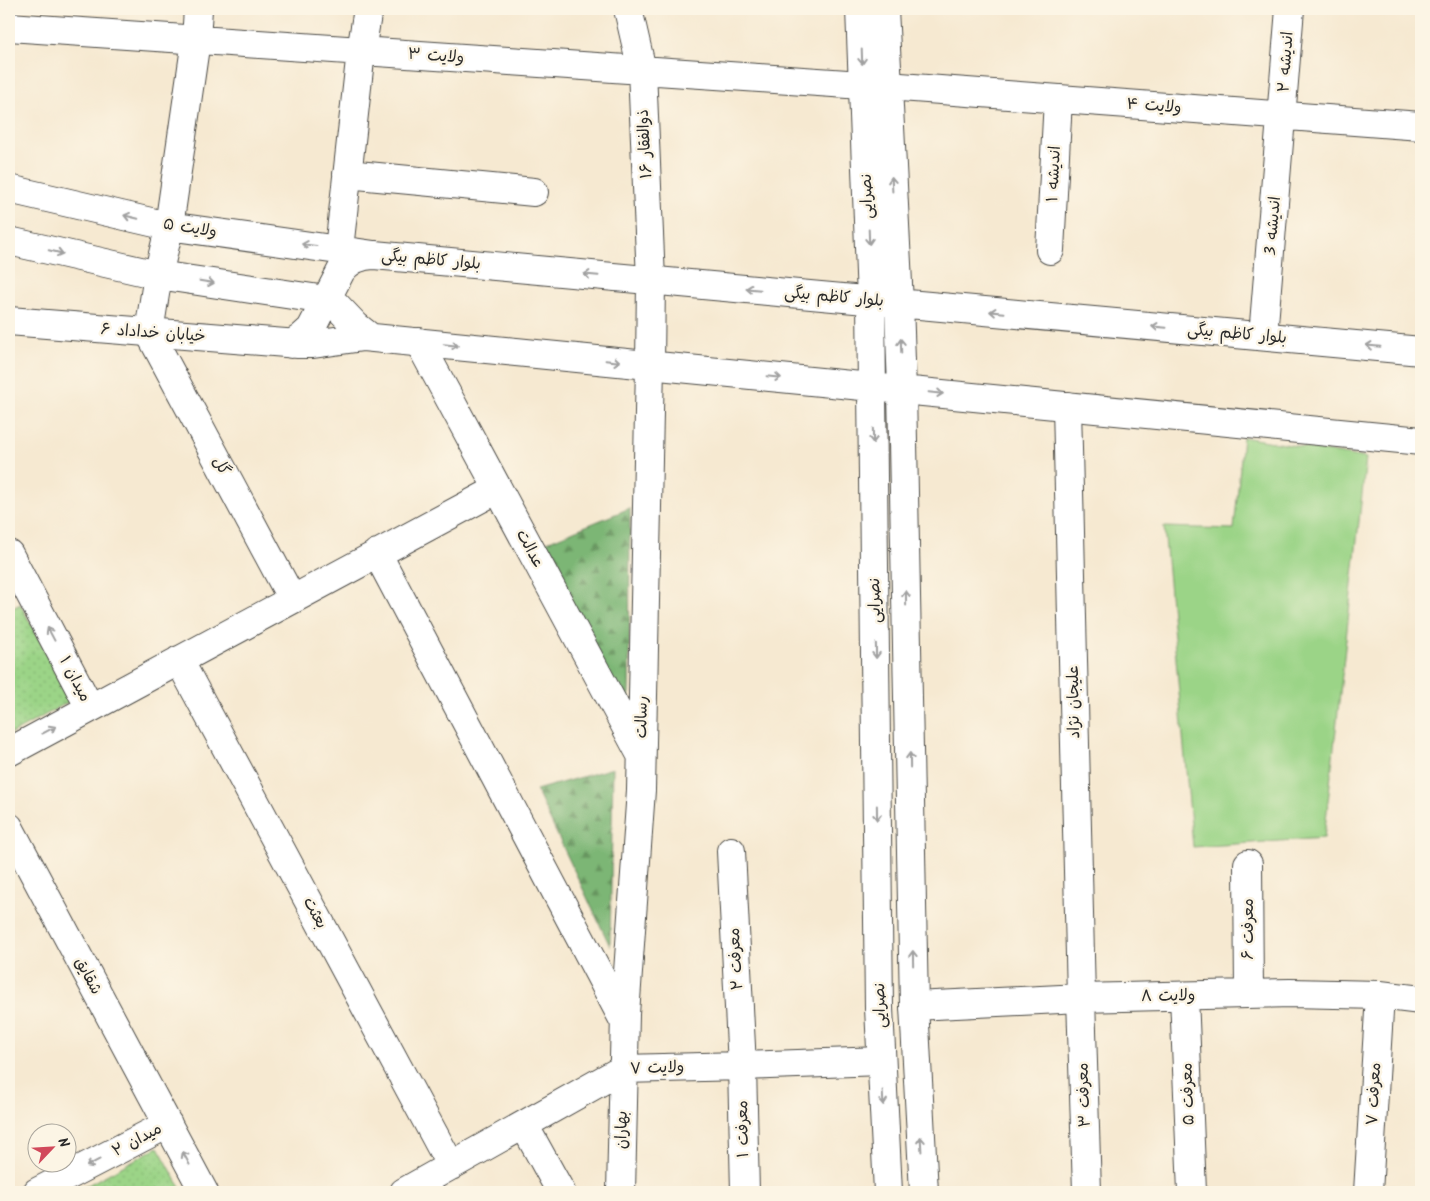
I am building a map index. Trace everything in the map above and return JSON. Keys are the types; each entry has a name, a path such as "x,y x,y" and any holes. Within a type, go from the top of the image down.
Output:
{"street":[{"path":"150,332 196,40 198,9"},
{"path":"339,250 361,51 368,9"},
{"name":"ذوالفقار ۱۶","path":"628,9 642,70 652,280 650,365"},
{"name":"نصرایی","path":"860,9 875,85 871,300 879,1008 888,1192"},
{"path":"884,9 875,85 899,303 914,1006 924,1192"},
{"name":"اندیشه ۲","path":"1282,116 1290,9"},
{"name":"ولایت ۳","path":"9,27 875,85"},
{"name":"ولایت ۴","path":"875,85 1421,126"},
{"name":"اندیشه ۱","path":"1050,250 1058,99"},
{"name":"اندیشه 3","path":"1263,336 1282,116"},
{"path":"348,174 534,192"},
{"name":"ولایت ۵","path":"9,189 168,226 374,255"},
{"path":"9,241 158,275 326,300 336,305 356,326 370,337"},
{"name":"بلوار کاظم بیگی","path":"295,344 311,329 345,266 362,256 374,255 1421,351"},
{"name":"خیابان خداداد ۶","path":"9,322 295,344"},
{"name":"گل","path":"150,332 292,599"},
{"path":"295,344 313,344 352,337 370,337 1421,441"},
{"name":"عدالت","path":"419,342 641,755"},
{"name":"رسالت","path":"623,1069 624,1021 640,790 650,365"},
{"name":"علیجان نژاد","path":"1067,406 1081,998"},
{"path":"90,708 498,489"},
{"path":"377,553 624,1021"},
{"name":"میدان ۱","path":"9,554 17,590 90,708 9,752"},
{"name":"بعثت","path":"179,660 451,1166"},
{"name":"شقایق","path":"9,828 168,1124"},
{"name":"معرفت ۲","path":"731,851 742,1066"},
{"name":"معرفت ۶","path":"1248,864 1249,994"},
{"name":"ولایت ۸","path":"914,1006 1081,998 1249,994 1380,995 1421,1000"},
{"name":"معرفت ۷","path":"1368,1192 1380,995"},
{"name":"معرفت ۵","path":"1184,996 1192,1192"},
{"name":"معرفت ۳","path":"1081,998 1087,1192"},
{"name":"ولایت ۷","path":"404,1192 623,1069 881,1061"},
{"name":"معرفت ۱","path":"742,1066 745,1192"},
{"name":"بهاران","path":"621,1192 623,1069"},
{"name":"میدان ۲","path":"37,1192 168,1124 204,1192"},
{"path":"524,1124 561,1192"}],"green space":[{"path":"1243,437 1366,458 1324,838 1193,847 1164,527 1234,529"},
{"path":"630,508 629,726 542,544"},
{"path":"20,604 72,700 9,735 9,610"},
{"path":"613,768 610,946 536,790"},
{"path":"158,1147 183,1192 75,1192"}]}
